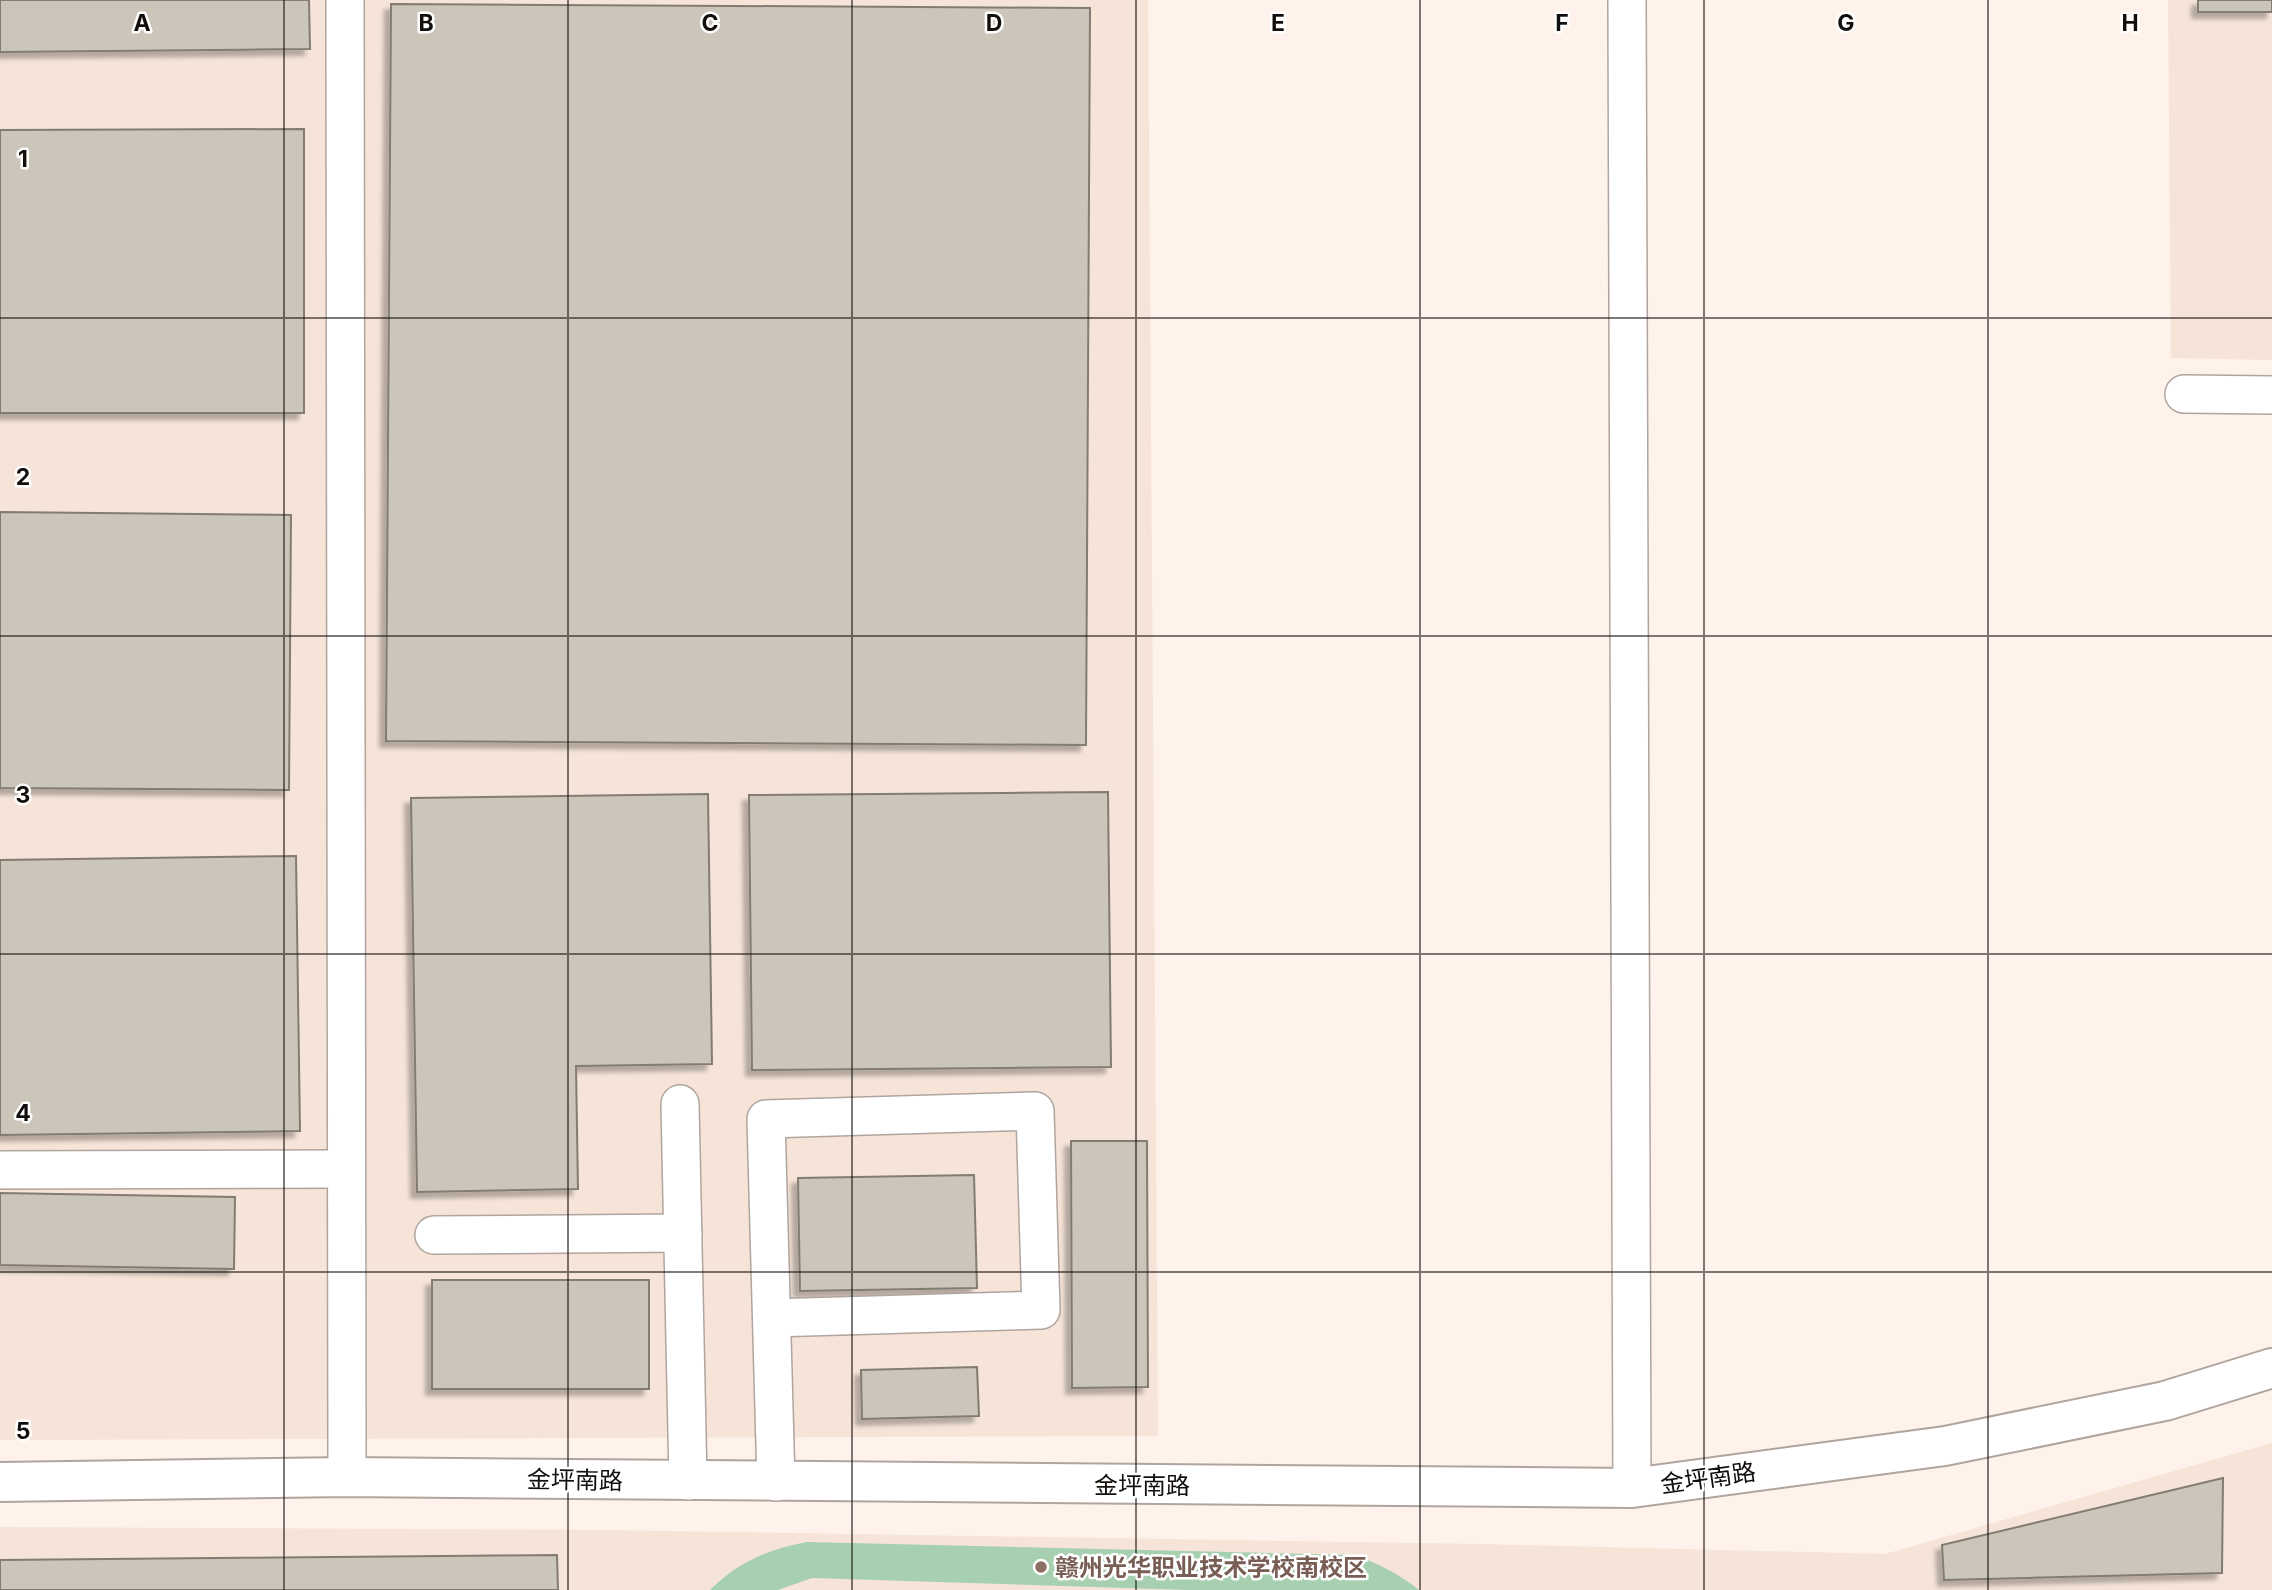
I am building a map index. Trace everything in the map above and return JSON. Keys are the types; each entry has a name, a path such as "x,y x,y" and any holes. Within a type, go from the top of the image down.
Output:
{"street":[{"path":"345,0 347,1477"},
{"path":"1627,0 1632,1488"},
{"path":"2184,394 2272,395"},
{"path":"680,1104 688,1481"},
{"path":"772,1318 1041,1310 1035,1111 766,1119 776,1482"},
{"path":"0,1170 346,1169"},
{"path":"434,1235 683,1233"},
{"name":"金坪南路","path":"0,1482 347,1477 1632,1488 1945,1446 2165,1401 2272,1368"}],"shaded area":[{"path":"0,0 1148,0 1158,1436 0,1440"},
{"path":"2168,0 2272,0 2272,360 2171,358"},
{"path":"2272,1443 2272,1590 0,1590 0,1527 602,1530 1480,1544 1885,1554"}],"green space":[{"path":"807,1542 1355,1555 1388,1570 1419,1590 1188,1590 812,1578 778,1590 710,1590 755,1558"}],"building":[{"path":"0,0 309,0 310,49 0,52"},
{"path":"2198,0 2272,0 2272,12 2198,12"},
{"path":"391,4 1090,8 1086,745 386,741"},
{"path":"304,129 304,413 0,413 0,130"},
{"path":"0,512 291,515 289,790 0,788"},
{"path":"1108,792 1111,1067 752,1070 749,795"},
{"path":"708,794 712,1064 576,1066 578,1189 417,1192 411,798"},
{"path":"296,856 300,1131 0,1135 0,860"},
{"path":"1071,1141 1147,1141 1148,1387 1072,1388"},
{"path":"974,1175 977,1288 800,1291 798,1178"},
{"path":"0,1193 235,1197 234,1269 0,1265"},
{"path":"432,1280 649,1280 649,1389 432,1389"},
{"path":"977,1367 979,1416 862,1419 861,1370"},
{"path":"2223,1478 2222,1573 1944,1580 1942,1545"},
{"path":"557,1555 558,1590 0,1590 0,1560"}],"place":[{"name":"赣州光华职业技术学校南校区","path":"1041,1567"}]}
